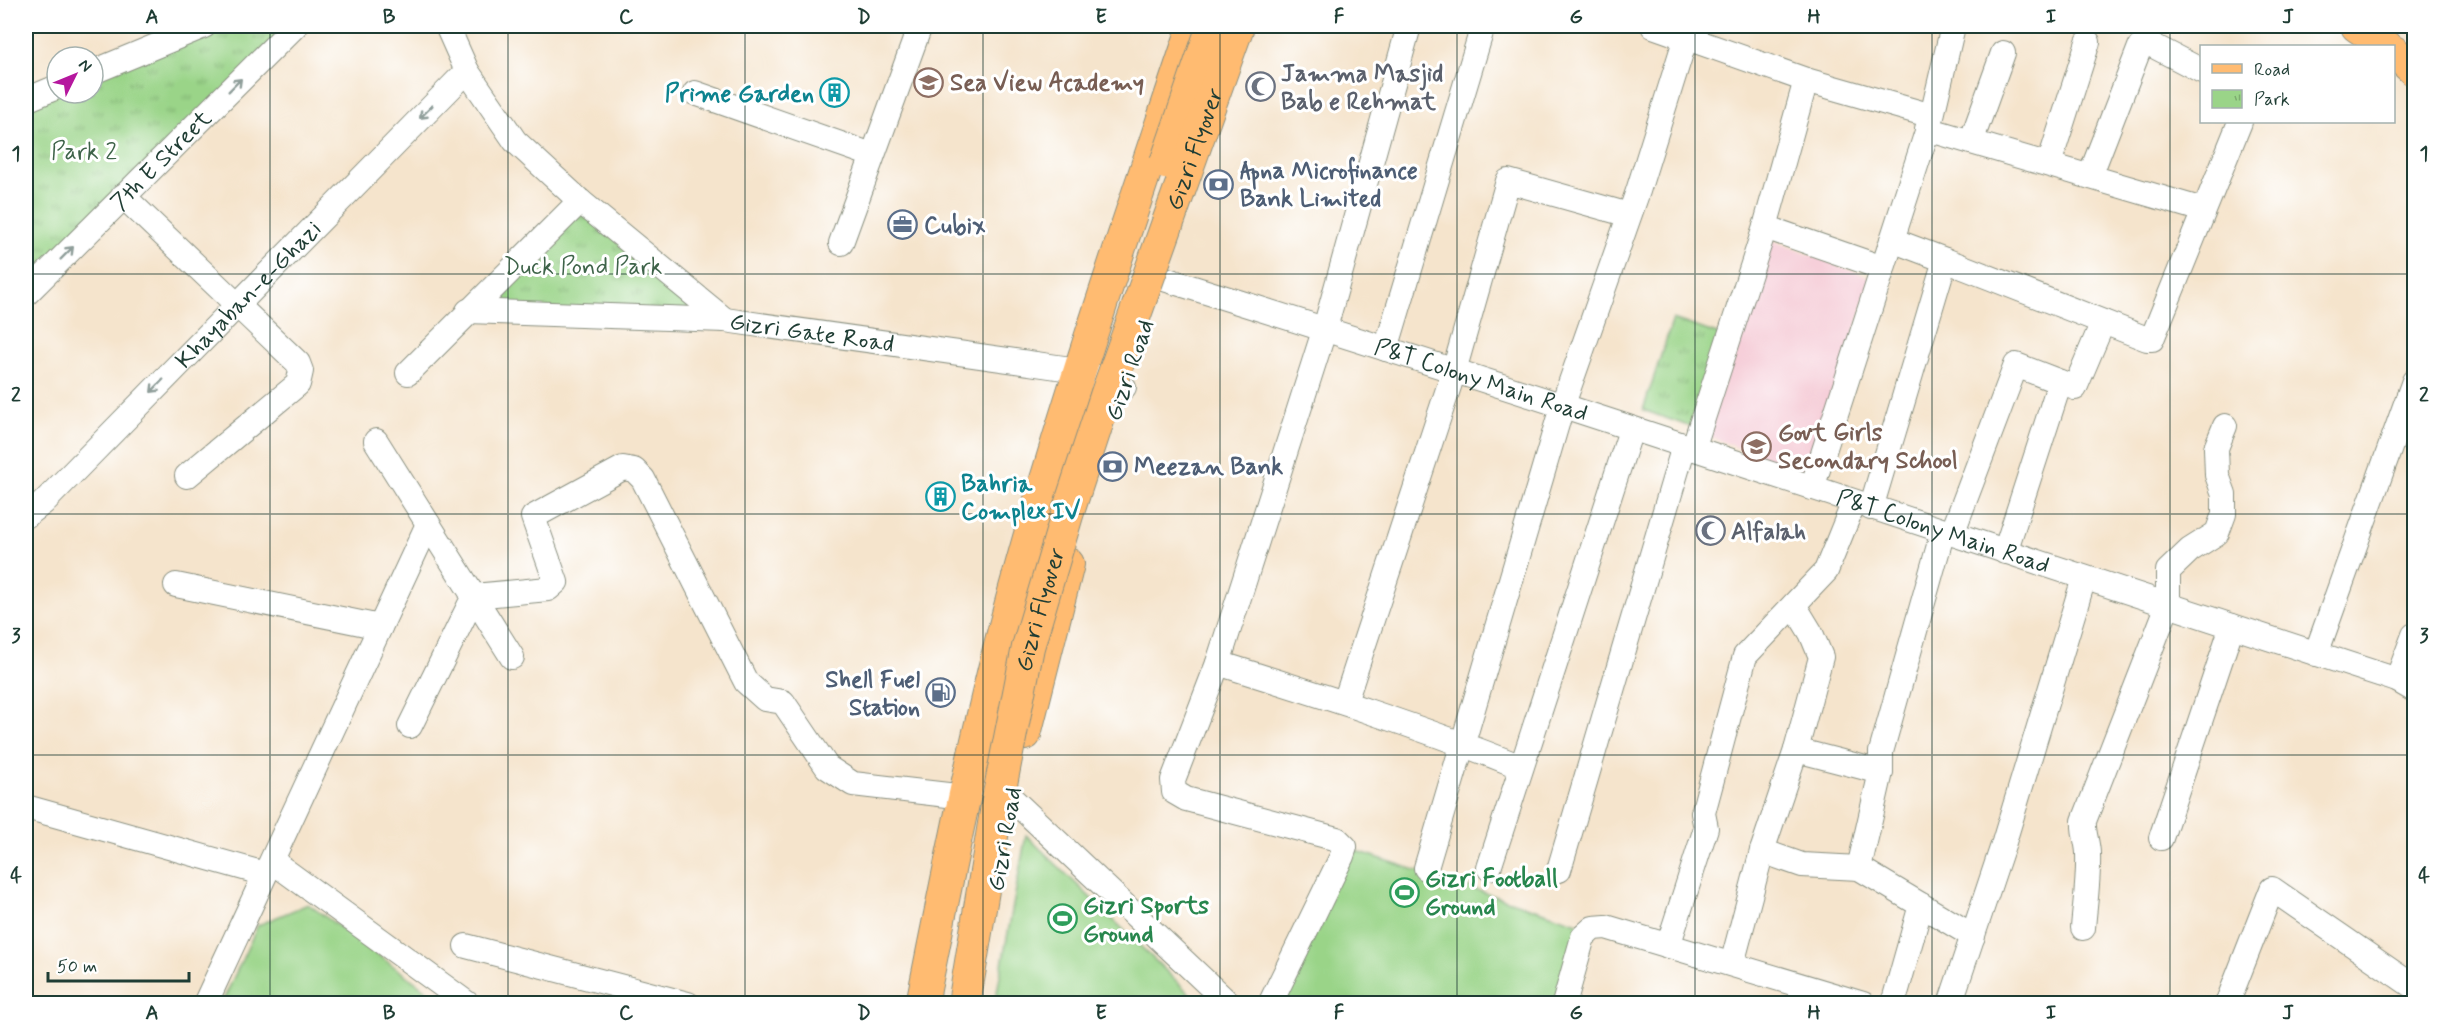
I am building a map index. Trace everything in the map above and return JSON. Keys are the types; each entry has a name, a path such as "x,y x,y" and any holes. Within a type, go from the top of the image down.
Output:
{"main road":[{"name":"Gizri Road","path":"922,1004 967,787 1019,572 1078,370 1194,26"},
{"name":"Gizri Flyover","path":"944,1004 957,916 979,817 1004,677 1042,532 1213,26"},
{"name":"Gizri Flyover","path":"964,1004 999,794 1028,647 1067,515 1106,396 1239,26"},
{"name":"Gizri Road","path":"977,1004 1011,797 1064,578 1124,387 1249,26"},
{"path":"2357,26 2385,45"},
{"path":"2393,26 2415,42"},
{"path":"2395,53 2415,70"}],"street":[{"path":"105,67 204,26"},
{"name":"7th E Street","path":"26,294 295,26"},
{"name":"Gizri Gate Road","path":"447,26 467,71 514,141 580,201 726,320 1078,370 1124,387"},
{"path":"841,243 920,26"},
{"path":"1270,1004 1345,847 1337,839 1186,799 1174,792 1173,780 1218,663 1325,328 1409,26"},
{"path":"1386,349 1483,26"},
{"path":"1653,26 1930,122 1971,142 2203,210"},
{"path":"1812,488 1930,122 1953,26"},
{"path":"1426,868 1562,407 1629,215 1686,37"},
{"path":"2049,164 2088,42"},
{"path":"2090,176 2140,47 2150,44 2200,70"},
{"path":"1971,142 2003,52"},
{"name":"Khayaban-e-Ghazi","path":"26,516 43,502 467,71"},
{"path":"1559,870 1689,448 1765,227 1806,80"},
{"path":"26,100 45,92"},
{"path":"695,93 872,154"},
{"path":"1892,240 2147,339 2155,336 2203,210 2240,123"},
{"path":"1345,702 1454,371 1508,181 1629,215"},
{"path":"123,196 298,363 301,376 298,384 186,476"},
{"path":"408,373 468,310 580,201"},
{"path":"1765,227 1882,268"},
{"path":"1668,946 1706,828 1703,813 1745,656 1826,571 1862,505 1945,260"},
{"name":"P&T Colony Main Road","path":"1161,278 1325,328 2406,685"},
{"path":"468,310 726,320"},
{"path":"1859,868 1881,772 1881,752 1948,533 2016,365 2076,388 2103,322"},
{"path":"2316,654 2415,381"},
{"path":"2005,552 2060,382"},
{"path":"2083,928 2088,876 2088,850 2084,838 2084,821 2168,605 2168,571 2190,550 2217,533 2224,514 2224,494 2217,475 2216,448 2225,426"},
{"path":"1489,868 1632,430"},
{"path":"376,441 512,657"},
{"path":"474,596 548,589 556,582 532,517 623,468 634,470 643,480 746,682 765,699 783,702 827,767 853,784 967,787 1011,797 1229,1004"},
{"path":"205,1004 428,524"},
{"path":"1950,1004 2007,831 2084,578"},
{"path":"176,585 380,627"},
{"path":"410,726 474,596"},
{"path":"1732,964 1762,850 1796,750 1821,657 1811,633 1794,605"},
{"path":"2161,838 2232,626"},
{"path":"2406,685 2415,635"},
{"path":"1218,663 1345,702 1521,767"},
{"path":"1796,750 1881,772"},
{"path":"26,807 268,868 468,1004"},
{"path":"1762,850 1802,865 1859,868 1972,936"},
{"path":"2230,1002 2272,890 2415,987"},
{"path":"1893,1004 1921,905"},
{"path":"1564,1004 1583,937 1593,928 1606,927 1863,1004"},
{"path":"466,946 688,1004"}],"shaded area":[{"path":"1771,240 1871,278 1812,477 1706,435"}],"green space":[{"name":"Park 2","path":"200,26 295,26 26,294 26,96 45,94 45,105 105,105 105,64"},
{"name":"Duck Pond Park","path":"580,201 725,320 468,311"},
{"path":"1673,319 1720,335 1691,427 1643,410"},
{"name":"Gizri Sports Ground","path":"1026,835 1199,1003 995,1003"},
{"name":"Gizri Football Ground","path":"1345,847 1593,928 1564,1003 1282,1004"},
{"path":"308,904 444,1003 222,1003 258,925"}],"place":[{"name":"Sea View Academy","path":"929,82"},
{"name":"Jamma Masjid Bab e Rehmat","path":"1260,87"},
{"name":"Prime Garden","path":"835,93"},
{"name":"Apna Microfinance Bank Limited","path":"1219,184"},
{"name":"Cubix","path":"903,225"},
{"name":"Govt Girls Secondary School","path":"1757,446"},
{"name":"Meezan Bank","path":"1113,466"},
{"name":"Bahria Complex IV","path":"940,497"},
{"name":"Alfalah","path":"1710,531"},
{"name":"Shell Fuel Station","path":"941,693"},
{"name":"Gizri Football Ground","path":"1404,892"},
{"name":"Gizri Sports Ground","path":"1062,919"}]}
